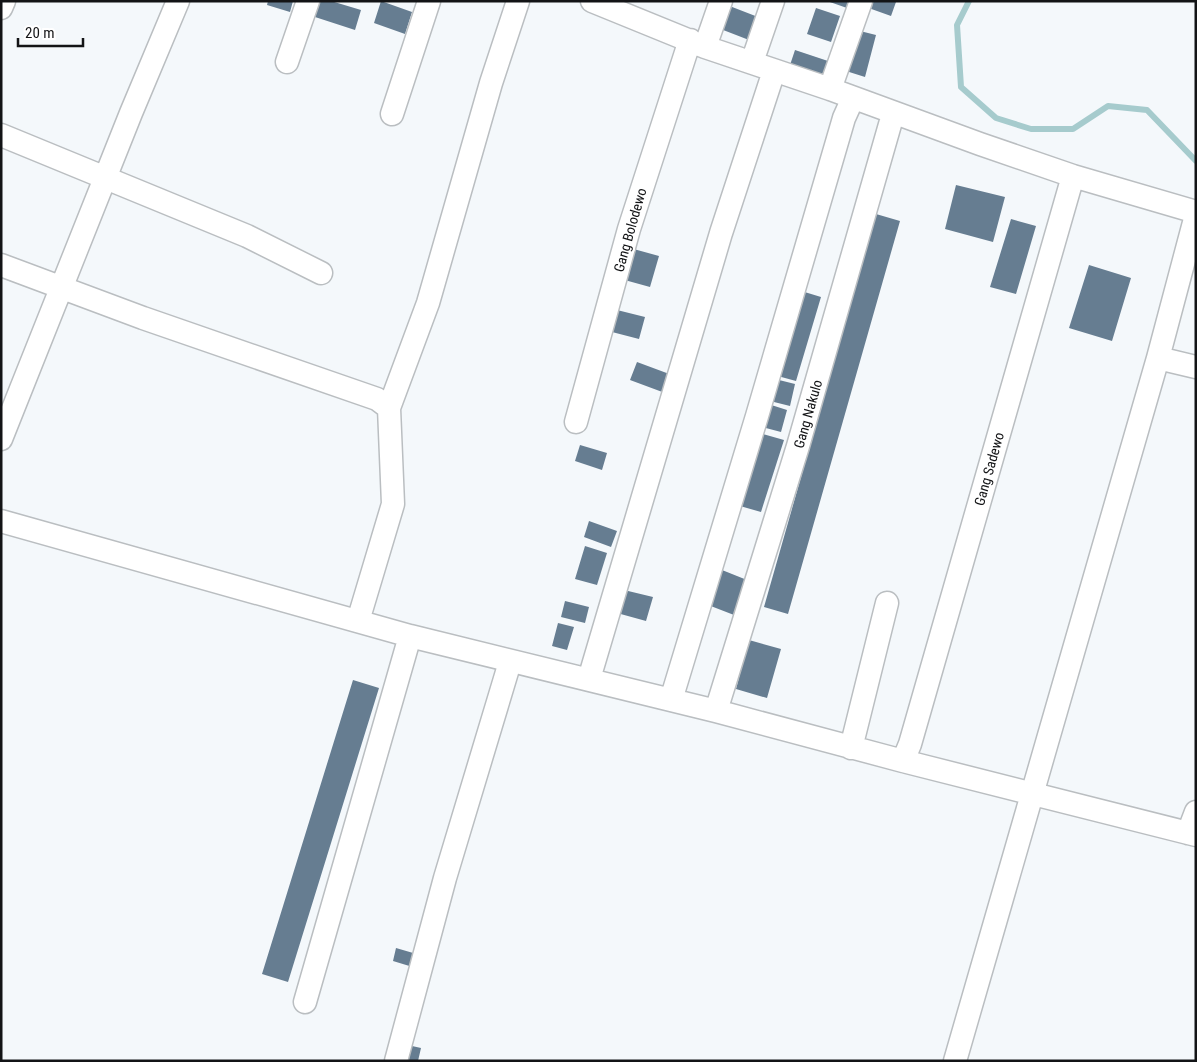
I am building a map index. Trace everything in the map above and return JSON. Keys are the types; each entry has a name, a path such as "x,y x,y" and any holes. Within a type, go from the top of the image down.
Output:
{"street":[{"path":"1,8 4,1"},
{"path":"1,439 178,1"},
{"path":"287,62 308,1"},
{"path":"392,114 428,1"},
{"path":"358,621 393,504 389,408 428,303 491,83 518,1"},
{"path":"592,1 627,8 697,43 830,89 893,114 1073,176 1196,214 1158,358 955,1061"},
{"name":"Gang Bolodewo","path":"576,422 629,229 697,43 721,1"},
{"path":"752,62 773,1"},
{"path":"830,89 860,1"},
{"path":"589,679 721,233 774,71"},
{"path":"671,700 757,416 844,118 853,98"},
{"name":"Gang Nakulo","path":"716,711 804,428 893,114"},
{"path":"1,135 247,236 321,273"},
{"name":"Gang Sadewo","path":"902,761 910,744 1073,176"},
{"path":"1,265 142,318 335,384 377,400 389,408"},
{"path":"1158,358 1196,367"},
{"path":"1,521 410,636 510,662 589,679 716,711 1033,795 1193,827"},
{"path":"851,748 887,603"},
{"path":"305,1002 410,636"},
{"path":"396,1061 445,878 510,662"}],"building":[{"path":"268,1 293,1 290,12 267,5"},
{"path":"320,1 331,1 361,10 355,30 315,17"},
{"path":"381,1 412,12 405,34 374,23"},
{"path":"827,1 849,1 847,8"},
{"path":"865,1 896,2 891,16 863,6"},
{"path":"727,5 758,17 749,40 718,28"},
{"path":"816,8 840,16 831,42 807,34"},
{"path":"856,30 876,35 865,77 846,71"},
{"path":"795,50 828,61 823,76 790,65"},
{"path":"956,185 1005,197 993,242 945,229"},
{"path":"876,214 900,221 788,614 764,607"},
{"path":"1011,219 1036,226 1016,294 990,287"},
{"path":"630,248 659,256 650,287 621,279"},
{"path":"1089,265 1131,278 1112,341 1069,328"},
{"path":"798,290 821,297 796,381 774,375"},
{"path":"617,310 645,317 639,339 612,332"},
{"path":"637,362 672,375 665,393 630,380"},
{"path":"775,379 795,384 790,406 770,401"},
{"path":"765,403 787,410 781,432 758,426"},
{"path":"756,432 784,440 761,512 733,504"},
{"path":"580,445 607,453 602,470 575,461"},
{"path":"589,521 617,531 611,547 584,537"},
{"path":"585,546 607,553 597,585 575,579"},
{"path":"717,568 747,580 734,615 703,603"},
{"path":"624,590 653,597 646,621 617,613"},
{"path":"565,601 589,607 585,623 561,617"},
{"path":"558,623 574,627 567,650 552,646"},
{"path":"749,640 781,649 767,698 736,689"},
{"path":"353,680 379,688 288,982 262,974"},
{"path":"396,948 420,955 416,968 393,961"},
{"path":"403,1044 421,1048 418,1061 399,1061"}],"waterway":[{"path":"969,1 957,25 961,87 996,118 1031,129 1073,129 1108,106 1147,110 1196,161"}]}
